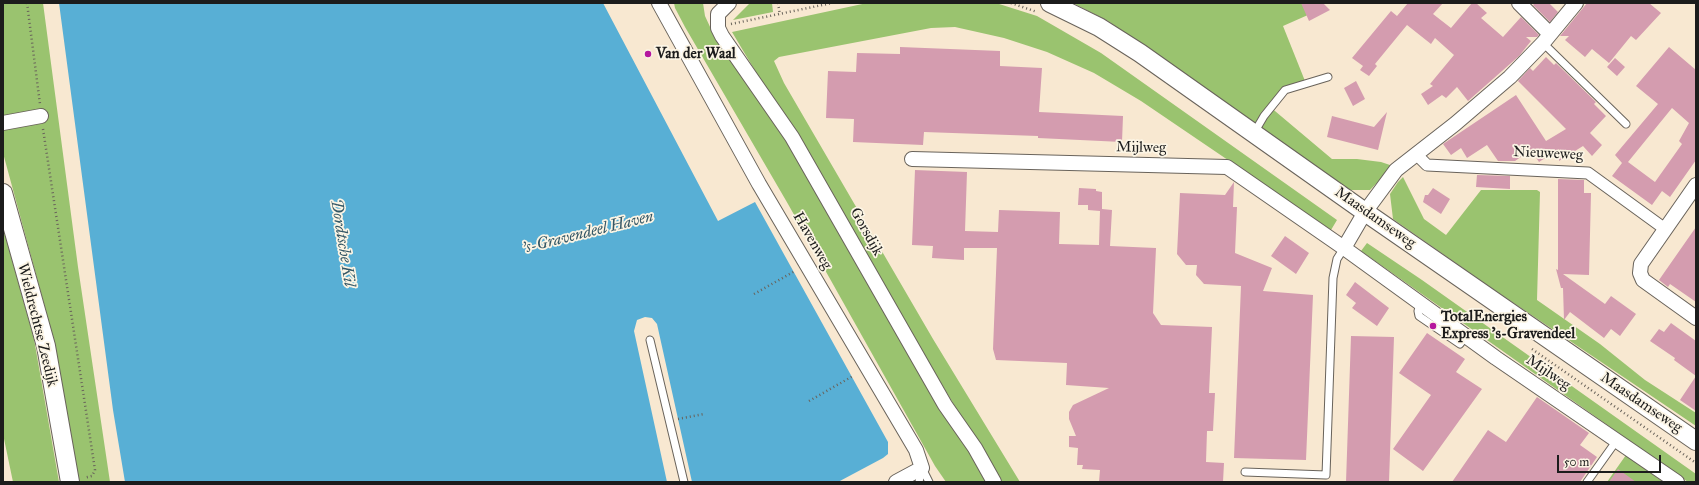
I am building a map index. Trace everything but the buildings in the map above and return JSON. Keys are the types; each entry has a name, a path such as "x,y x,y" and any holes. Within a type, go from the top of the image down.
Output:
{"street":[{"name":"Havenweg","path":"659,3 763,191 916,450 922,468"},
{"path":"718,28 718,14 729,3"},
{"name":"Maasdamseweg","path":"1050,3 1084,19 1119,39 1365,212 1696,441"},
{"path":"1519,3 1547,39"},
{"path":"1344,248 1365,212 1394,173 1510,77 1547,39 1576,3"},
{"name":"Gorsdijk","path":"718,28 792,137 945,405 975,448 994,482"},
{"path":"3,123 41,116"},
{"name":"Nieuweweg","path":"1416,154 1427,166 1588,173 1665,229"},
{"name":"Mijlweg","path":"912,159 1227,167 1344,248 1466,336 1677,482"},
{"path":"1695,189 1641,264 1640,273 1643,280 1696,318"},
{"name":"Wieldrechtse Zeedijk","path":"3,193 46,346 70,481"},
{"path":"896,482 922,468"}],"lane":[{"path":"1547,39 1626,124"},
{"path":"1254,133 1264,116 1285,90 1328,77"},
{"path":"1245,472 1326,475 1333,278 1337,259 1344,248"},
{"path":"650,340 684,482"},
{"path":"1587,482 1617,440"},
{"path":"919,482 922,468"},
{"path":"922,468 929,482"}],"path":[{"path":"27,3 47,166 95,470 90,478 70,481"},
{"path":"778,3 780,15"},
{"path":"718,28 832,3"},
{"path":"754,294 795,271"},
{"path":"809,401 853,376"},
{"path":"672,421 704,414"}],"green space":[{"path":"3,3 43,3 78,267 110,482 78,482 53,337 3,153"},
{"path":"674,3 703,3 705,16 711,29 750,83 814,185 988,482 946,482 935,466 788,204 685,27"},
{"path":"750,3 772,3 773,12 733,20"},
{"path":"867,3 996,3 1037,16 1101,53 1337,220 1331,230 1141,101 1094,73 1047,52 1004,38 955,27 931,28 779,57 774,61 784,83 933,339 1020,482 1000,482 732,32"},
{"path":"1073,3 1321,3 1326,7 1283,26 1305,81 1269,106 1332,159 1357,159 1381,162 1393,166 1370,190 1349,190 1108,21"},
{"path":"1403,177 1424,219 1446,235 1481,190 1537,190 1540,192 1537,300 1600,344 1645,380 1696,413 1696,426 1490,287 1393,219 1390,194"},
{"path":"3,228 34,339 59,482 13,482 3,434"},
{"path":"1367,243 1422,280 1696,474 1696,482 1688,482 1361,251"},
{"path":"1626,455 1663,482 1607,482"}],"water":[{"path":"59,3 603,3 718,221 755,202 888,442 888,454 838,482 692,482 657,324 652,318 645,317 637,320 634,331 667,482 125,482 113,410"}],"place":[{"name":"Van der Waal","path":"648,54"},
{"name":"TotalEnergies Express 's-Gravendeel","path":"1433,326"}],"water label":[{"name":"'s-Gravendeel Haven","path":"588,233"},
{"name":"Dordtsche Kil","path":"342,243"}]}
